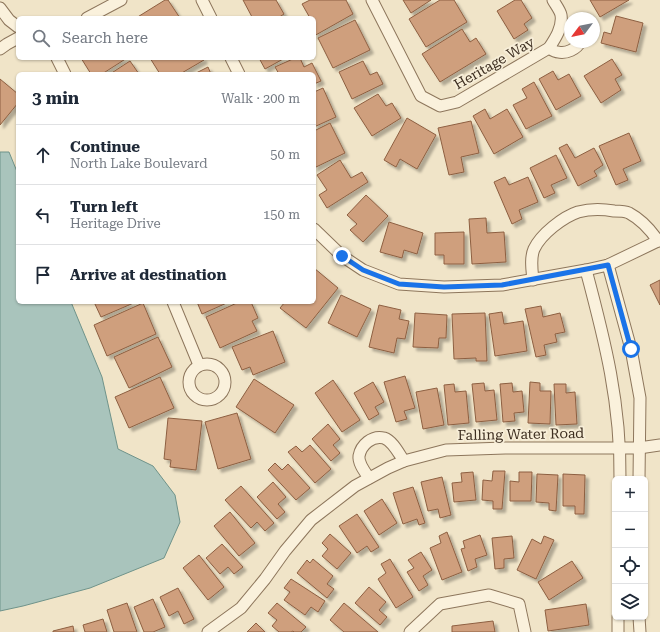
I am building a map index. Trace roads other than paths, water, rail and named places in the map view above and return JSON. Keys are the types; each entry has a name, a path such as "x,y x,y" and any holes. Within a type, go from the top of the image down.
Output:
{"street":[{"path":"91,16 121,0"},
{"path":"202,0 210,16"},
{"name":"Heritage Way","path":"372,0 422,96 440,106 457,102 549,48 556,39 564,20"},
{"name":"Heritage Way","path":"553,0 564,14"},
{"path":"0,8 9,20 16,25"},
{"path":"0,49 16,39"},
{"name":"Heritage Way","path":"549,48 559,52 570,51 575,48"},
{"path":"58,60 64,72"},
{"path":"232,60 238,72"},
{"path":"316,231 342,256 363,270 399,284 444,287 502,285 533,280 586,270 608,265 659,240 646,225 628,212 603,209 578,212 559,222 543,236 534,250 532,267 533,280"},
{"path":"608,265 631,349 639,391 639,476"},
{"path":"586,270 606,349 615,395 620,447 620,476"},
{"path":"174,304 199,365"},
{"path":"368,478 360,465 359,456 364,444 373,438 384,438 395,446 404,461"},
{"name":"Falling Water Road","path":"208,632 240,608 265,579 285,551 311,520 355,486 368,478 404,461 446,450 505,448 640,448 660,445"},
{"path":"410,632 440,604 489,595 519,604 525,632"},
{"path":"618,620 618,632"},
{"path":"639,620 640,632"}],"water":[{"path":"0,152 9,152 16,169 16,304 72,304 102,377 118,449 153,466 175,495 180,522 164,558 90,588 0,611"}]}
